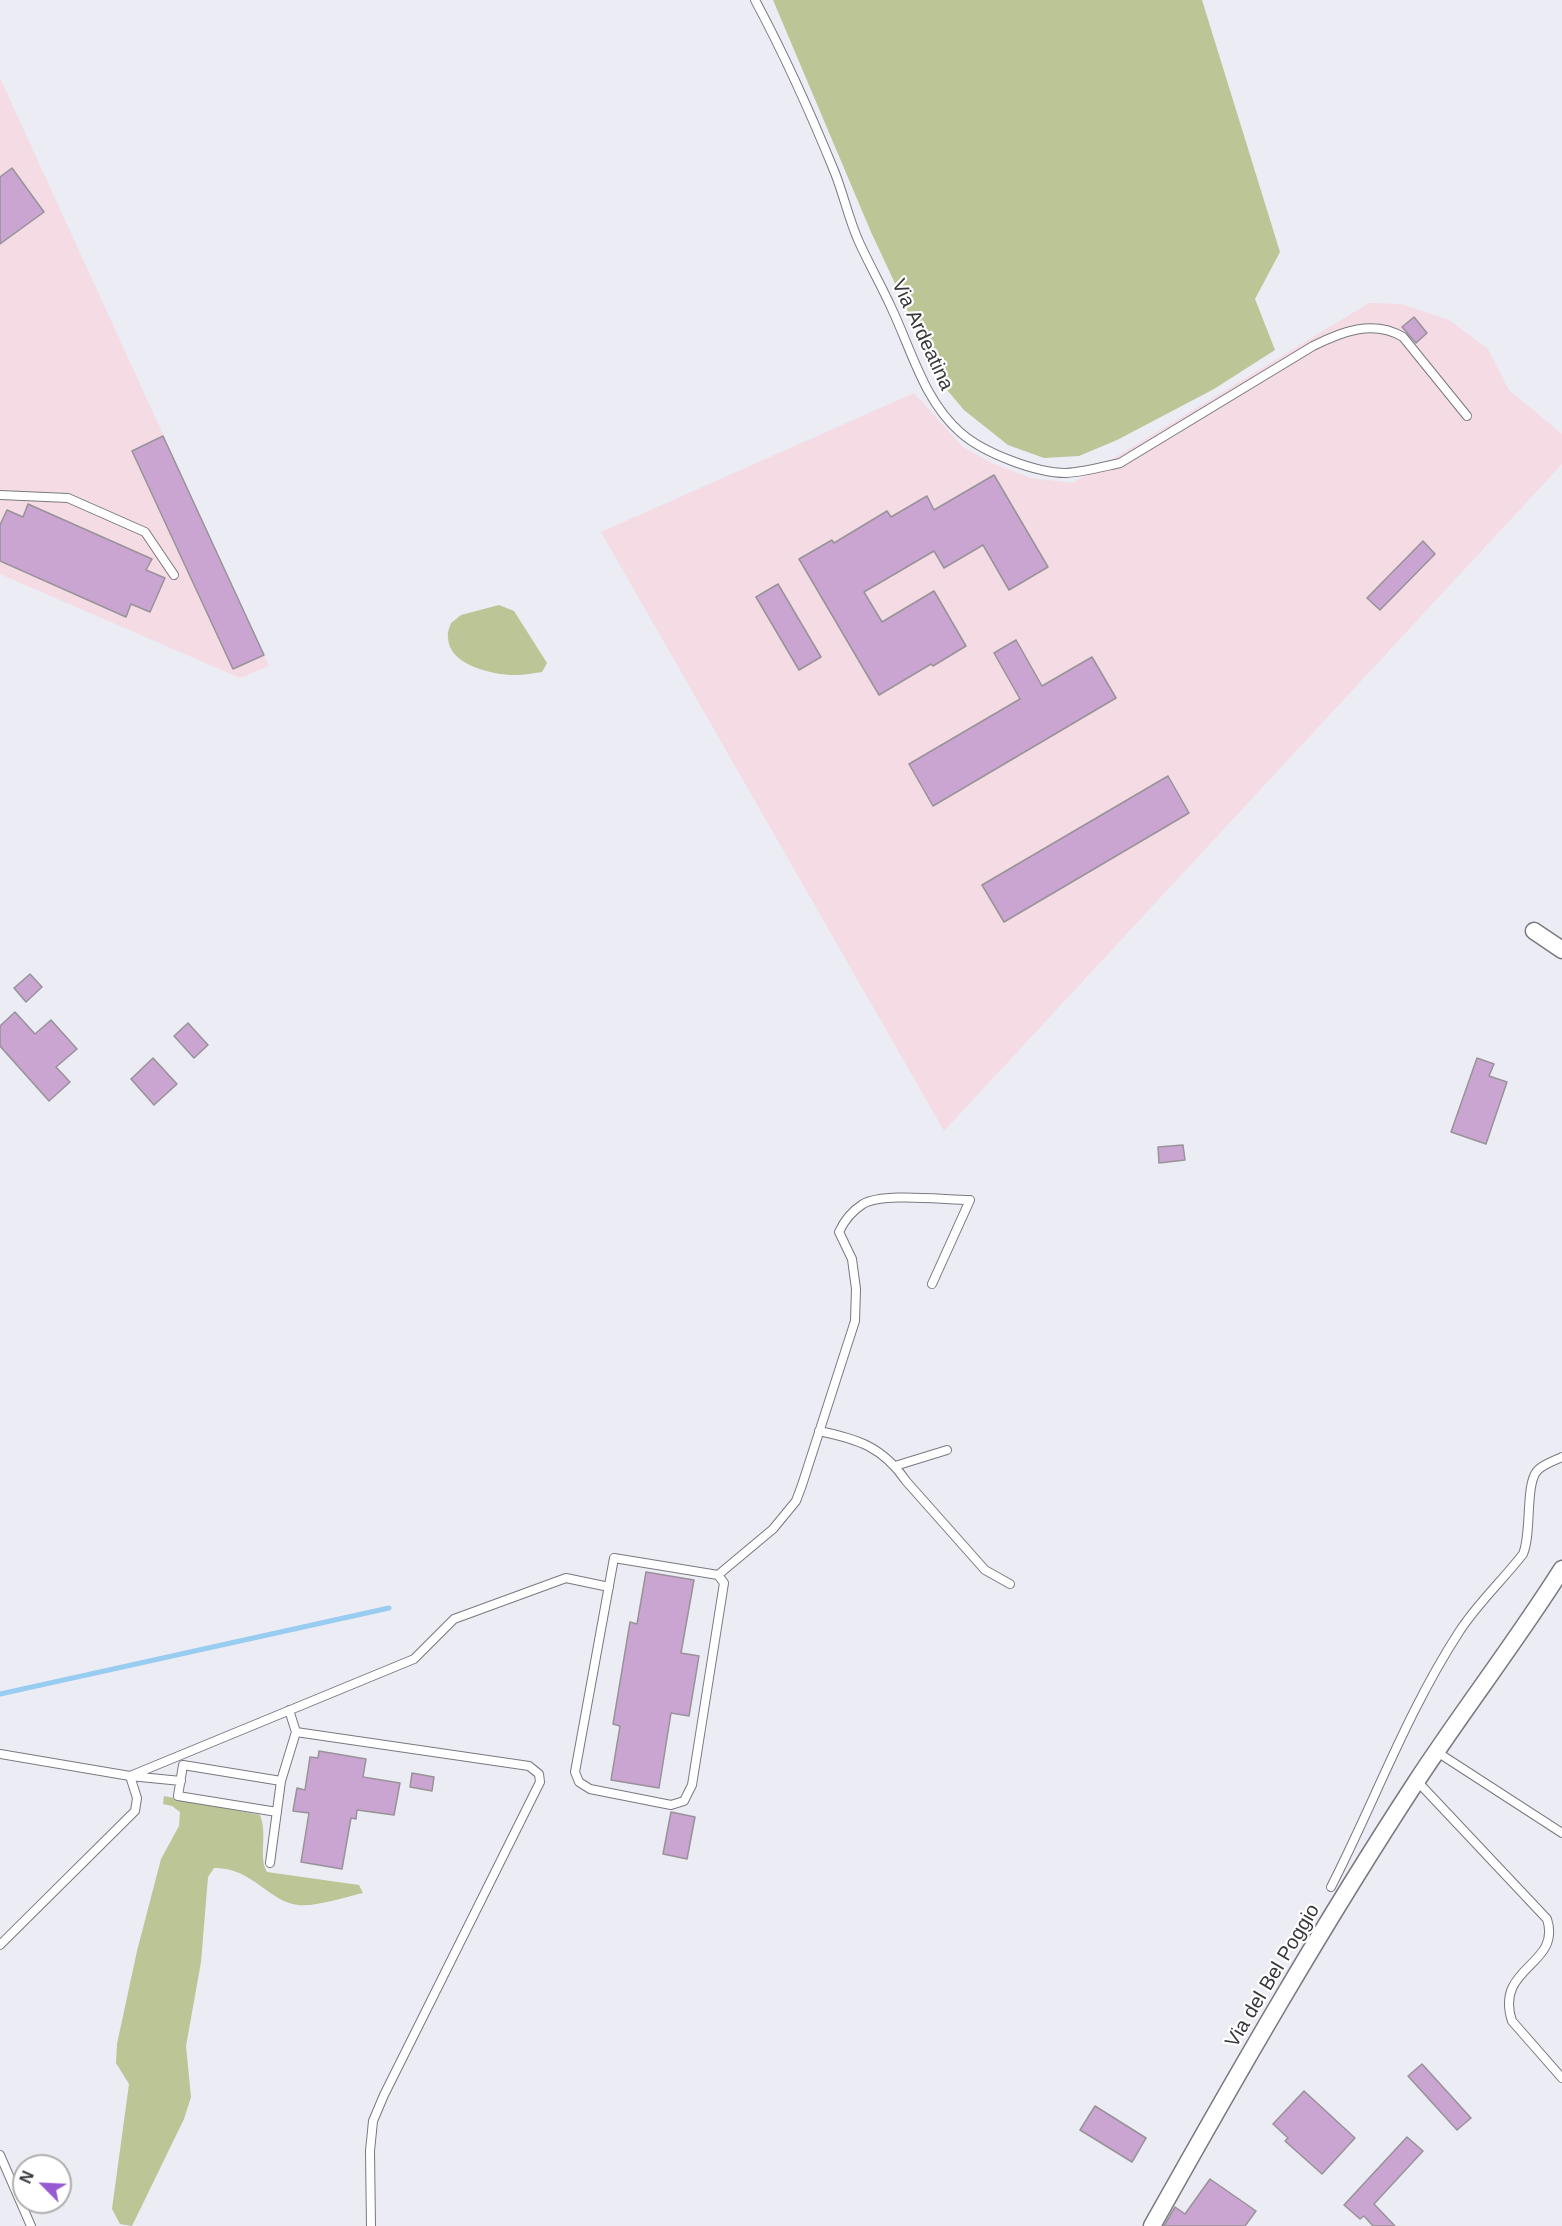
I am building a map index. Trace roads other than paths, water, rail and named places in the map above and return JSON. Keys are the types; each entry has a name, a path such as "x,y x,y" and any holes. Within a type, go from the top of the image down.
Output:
{"street":[{"path":"1534,931 1562,950"},
{"name":"Via del Bel Poggio","path":"1152,2226 1349,1888 1417,1781 1538,1608 1562,1569"}],"lane":[{"name":"Via Ardeatina","path":"755,0 788,61 835,174 859,241 892,309 923,382 941,413 962,435 979,445 1004,459 1064,473 1092,470 1120,463 1313,346 1340,334 1365,328 1389,330 1402,337 1467,416"},
{"path":"0,495 68,498 145,532 174,575"},
{"path":"718,1575 773,1529 796,1501 855,1321 856,1289 852,1259 839,1232 844,1221 864,1203 885,1198 970,1200 932,1284"},
{"path":"819,1431 862,1442 874,1448 895,1466 986,1570 1010,1584"},
{"path":"895,1466 947,1450"},
{"path":"1331,1887 1445,1654 1475,1610 1523,1554 1527,1544 1532,1482 1536,1472 1562,1457"},
{"path":"614,1558 718,1575 724,1582 692,1785 684,1801 671,1805 590,1789 579,1782 575,1772 614,1558"},
{"path":"130,1776 414,1659 454,1619 566,1578 609,1587"},
{"path":"270,1863 281,1781 296,1732 289,1710"},
{"path":"296,1732 529,1766 539,1774 540,1782 373,2121 370,2151 370,2226"},
{"path":"1437,1752 1562,1833"},
{"path":"0,1754 130,1776 181,1780"},
{"path":"277,1812 178,1796 183,1765 281,1781"},
{"path":"0,1945 135,1811 137,1798 130,1776"},
{"path":"1417,1781 1547,1919 1552,1929 1554,1936 1549,1951 1517,1981 1512,1990 1509,2013 1512,2021 1562,2078"},
{"path":"0,2155 31,2226"}],"waterway":[{"path":"0,1694 389,1608"}]}
